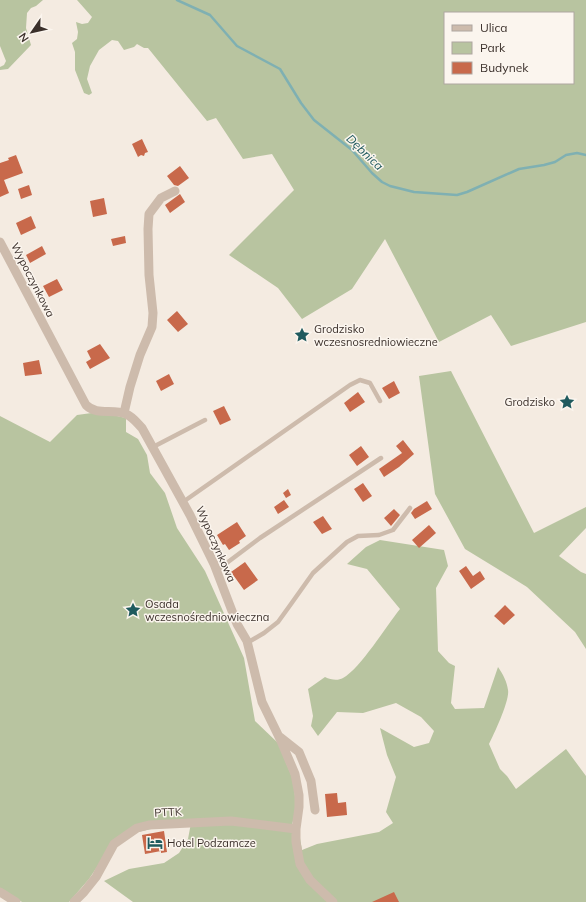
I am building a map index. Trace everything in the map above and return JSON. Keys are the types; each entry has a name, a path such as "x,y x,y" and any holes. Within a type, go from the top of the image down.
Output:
{"street":[{"path":"124,413 136,368 152,327 153,313 149,275 149,214 161,198 175,191"},
{"name":"Wypoczynkowa","path":"0,242 86,405 90,409 96,411 124,413 132,418 142,428 183,502 216,571 237,624 247,643 262,702 295,774 299,801 296,829 297,854 302,868 310,880 332,902"},
{"path":"279,737 299,752 311,781 315,810"},
{"name":"PTTK","path":"78,901 96,877 114,844 138,828 149,825 231,821 296,829"},
{"path":"0,892 16,902"}],"lane":[{"path":"183,502 350,385 360,380 370,383 380,401"},
{"path":"153,447 205,420"},
{"path":"216,571 260,538 381,458"},
{"path":"247,643 264,633 278,622 313,573 347,542 358,536 379,535 393,530 410,508"}],"green space":[{"path":"0,0 43,0 31,8 27,13 26,28 31,45 8,69 0,70 0,67 4,65 6,61 0,46"},
{"path":"77,0 586,0 586,322 511,346 491,315 439,342 385,239 352,289 302,319 278,288 229,255 294,190 272,154 243,159 216,118 207,121 148,48 144,48 137,44 134,47 124,50 118,41 112,40 99,50 90,66 87,79 92,93 89,95 84,93 75,70 75,52 72,43 77,39 78,32 76,22 82,24 88,23 92,17"},
{"path":"451,371 534,533 586,507 586,528 559,556 586,574 586,649 575,632 527,587 465,549 435,494 419,376"},
{"path":"99,412 126,418 126,432 138,439 147,455 150,473 165,493 177,528 205,571 244,658 255,721 278,743 294,782 296,812 292,824 287,825 181,822 117,837 89,879 69,902 22,902 0,888 0,416 50,442 77,415"},
{"path":"380,540 444,550 448,566 436,588 438,651 449,663 455,666 451,703 455,709 484,708 498,667 506,681 508,695 501,717 489,744 500,769 516,789 566,749 586,776 586,902 133,902 104,881 129,869 164,863 179,853 188,839 191,823 220,821 299,832 302,850 317,844 379,832 393,823 386,812 396,777 387,755 380,728 414,747 429,743 434,731 421,717 396,703 363,713 337,712 318,736 311,726 313,716 308,689 325,677 339,680 350,673 365,656 400,609 367,569 347,564 366,547"}],"building":[{"path":"142,139 148,152 145,153 144,156 141,155 138,157 132,144"},
{"path":"16,155 23,173 4,180 9,193 0,197 0,163 9,160 8,158"},
{"path":"180,166 189,178 178,186 174,185 167,176"},
{"path":"29,185 32,195 21,199 18,189"},
{"path":"180,194 185,202 170,213 165,205"},
{"path":"104,198 107,214 93,217 90,201"},
{"path":"31,216 36,228 21,235 16,223"},
{"path":"125,236 126,243 113,246 111,239"},
{"path":"42,246 46,254 30,263 26,255"},
{"path":"57,279 63,290 49,297 43,286"},
{"path":"177,311 188,324 178,332 167,320"},
{"path":"100,344 110,358 90,369 86,362 91,359 87,351"},
{"path":"39,360 42,374 25,376 23,363"},
{"path":"169,374 174,384 161,391 156,381"},
{"path":"394,381 400,393 389,399 382,388"},
{"path":"358,392 365,402 350,412 344,403"},
{"path":"224,406 231,420 220,425 213,411"},
{"path":"403,440 414,454 384,477 379,469 402,453 396,446"},
{"path":"361,446 369,457 357,466 349,455"},
{"path":"363,483 372,496 363,502 354,489"},
{"path":"288,489 291,495 286,498 283,493"},
{"path":"284,500 289,507 278,514 274,507"},
{"path":"427,501 432,509 415,519 411,513 414,509"},
{"path":"394,509 400,515 391,526 384,518"},
{"path":"323,516 332,529 322,534 313,522"},
{"path":"237,522 246,536 239,541 240,543 229,550 225,544 223,545 217,535"},
{"path":"429,525 436,533 419,548 412,540"},
{"path":"245,562 258,580 244,590 231,572"},
{"path":"466,566 473,576 480,571 485,579 471,589 459,571"},
{"path":"505,605 515,615 504,625 494,616"},
{"path":"337,793 338,803 346,802 347,815 327,817 325,794"},
{"name":"Hotel Podzamcze","path":"164,831 167,852 161,853 161,851 145,854 142,835"},
{"path":"394,892 399,902 372,902"}],"waterway":[{"name":"Dębnica","path":"177,0 210,15 237,46 280,69 301,103 314,120 352,150 372,173 382,182 390,186 414,192 457,195 519,169 555,162 566,155 577,153 586,155"}],"place":[{"name":"Grodzisko wczesnosredniowieczne","path":"302,335"},
{"name":"Grodzisko","path":"567,402"},
{"name":"Osada wczesnośredniowieczna","path":"133,610"},
{"name":"Hotel Podzamcze","path":"155,843"}]}
